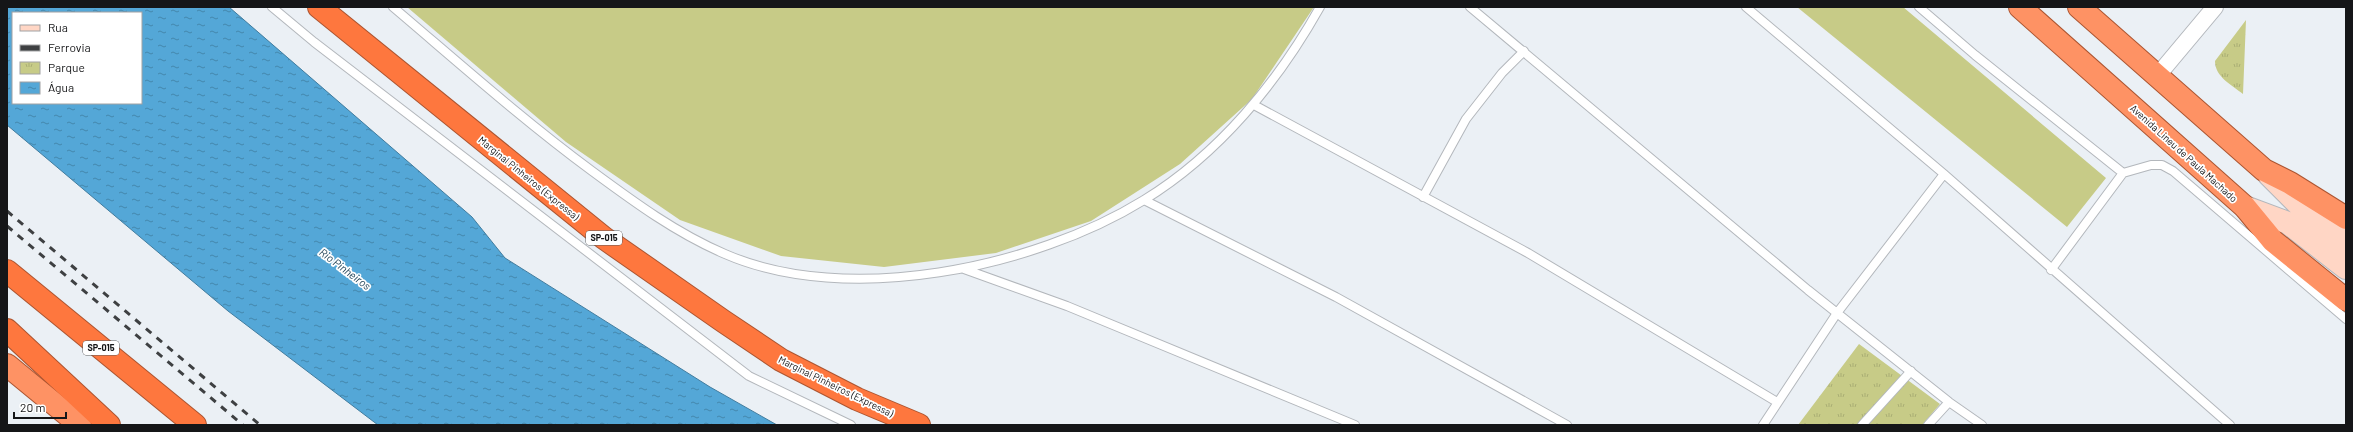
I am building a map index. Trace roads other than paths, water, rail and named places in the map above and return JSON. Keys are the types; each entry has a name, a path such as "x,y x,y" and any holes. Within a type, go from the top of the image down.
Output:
{"highway":[{"name":"Marginal Pinheiros (Expressa)","path":"319,7 604,238 717,317 781,360 858,399 918,425"},
{"name":"Avenida Lineu de Paula Machado","path":"2020,7 2244,207 2273,241 2346,300"},
{"path":"2079,7 2158,75 2264,170 2290,183 2346,218"},
{"name":"SP-015","path":"7,271 195,425"},
{"path":"7,330 110,425"},
{"path":"7,365 80,425"}],"main road":[{"path":"2264,170 2305,210 2346,243"},
{"path":"2244,207 2288,223 2346,268"}],"street":[{"path":"2158,75 2215,7"}],"lane":[{"path":"272,7 314,42 749,376 851,425"},
{"path":"393,7 544,135 617,190 681,233 726,255 760,266 794,274 839,277 900,278 964,269 1038,248 1105,220 1144,200 1178,176 1227,133 1254,105 1277,75 1320,7"},
{"path":"1470,7 1837,313 1949,402 1982,425"},
{"path":"1746,7 1944,174 2051,270 2230,425"},
{"path":"1919,7 1975,55 2123,173"},
{"path":"1423,197 1466,119 1502,73 1524,52"},
{"path":"1254,105 1528,252 1777,402"},
{"path":"2051,270 2123,173 2151,164 2162,165 2173,171 2346,319"},
{"path":"1763,425 1837,313 1944,174"},
{"path":"1144,200 1336,297 1567,425"},
{"path":"964,269 1067,306 1355,425"},
{"path":"1862,425 1911,371"},
{"path":"1928,425 1949,402"}],"water":[{"name":"Rio Pinheiros","path":"7,7 229,7 472,217 505,258 710,387 777,425 378,425 228,311 7,125"}],"railway":[{"path":"7,211 260,425"},
{"path":"7,226 243,425"}]}
